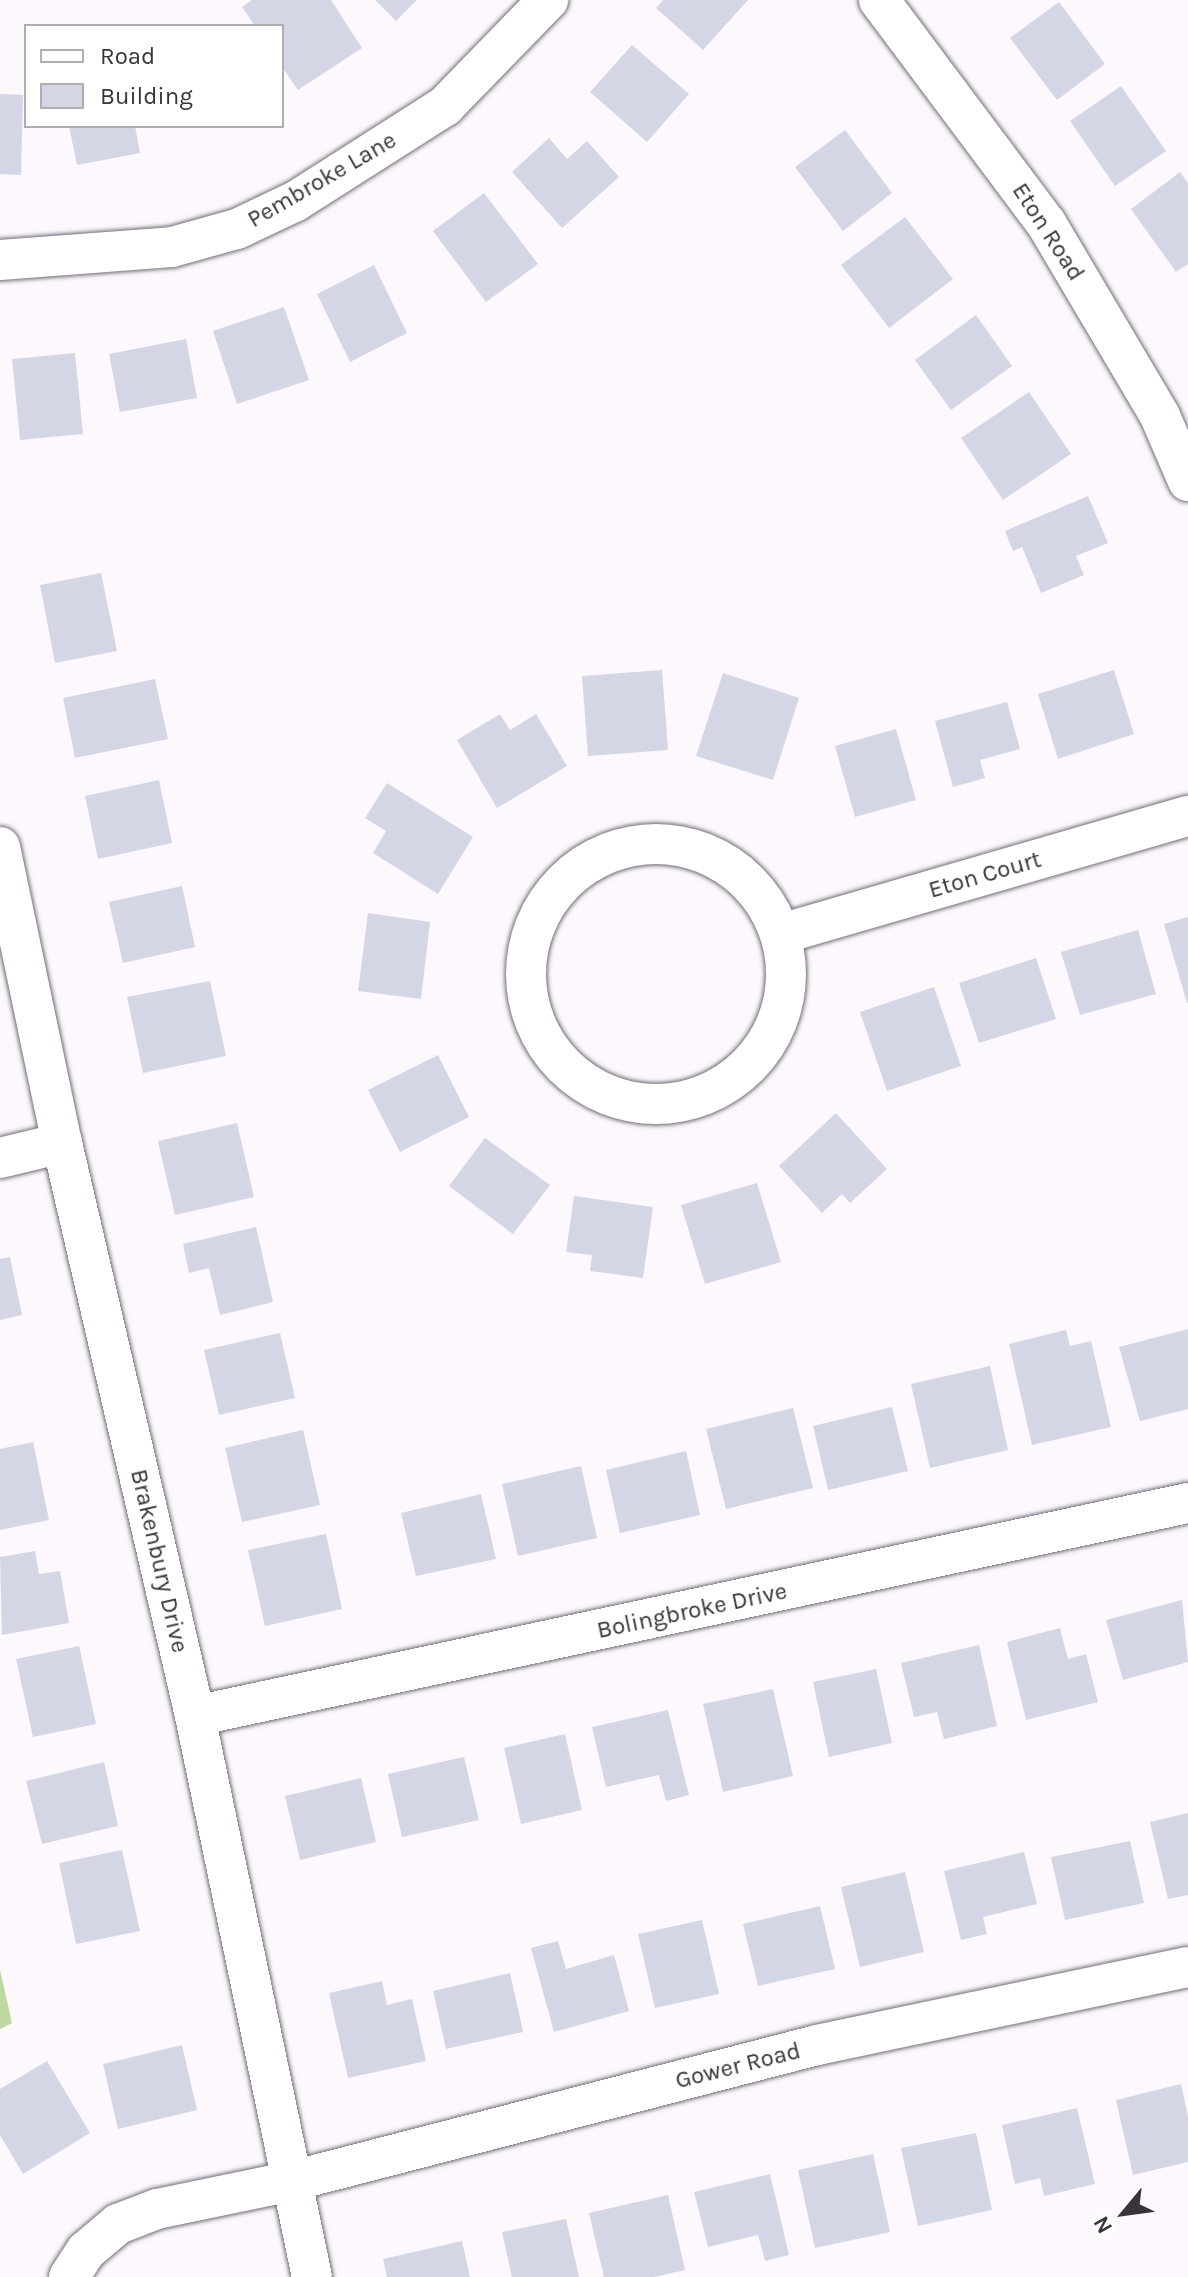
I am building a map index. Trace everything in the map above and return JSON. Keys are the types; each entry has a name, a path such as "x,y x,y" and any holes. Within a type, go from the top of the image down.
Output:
{"street":[{"name":"Pembroke Lane","path":"0,260 172,247 237,229 296,201 445,106 548,0"},
{"name":"Eton Road","path":"879,0 1046,223 1160,416 1188,481"},
{"name":"Eton Court","path":"781,934 1188,816"},
{"path":"668,843 705,852 738,872 765,900 781,934 787,978 779,1021 757,1059 710,1092 682,1102 638,1104 596,1091 561,1064 537,1027 526,985 528,947 549,901 564,880 595,858 631,845 668,843"},
{"name":"Brakenbury Drive","path":"0,847 4,886 195,1716 312,2277"},
{"path":"0,1158 62,1143"},
{"name":"Bolingbroke Drive","path":"195,1716 1188,1503"},
{"name":"Gower Road","path":"69,2277 86,2251 118,2224 157,2209 292,2181 817,2045 1188,1967"}],"green space":[{"path":"0,1970 12,2023 0,2029"}],"building":[{"path":"252,0 331,0 362,48 298,90 284,70 284,24 254,24 242,7"},
{"path":"375,0 417,0 396,21"},
{"path":"663,0 748,0 703,50 656,8"},
{"path":"1059,2 1105,64 1057,100 1010,38"},
{"path":"632,45 689,94 647,142 590,92"},
{"path":"1121,86 1166,151 1115,186 1070,121"},
{"path":"0,94 23,95 21,175 0,174"},
{"path":"69,128 135,128 140,153 77,165"},
{"path":"845,130 892,193 843,231 795,167"},
{"path":"549,138 567,159 587,141 619,177 562,228 512,172"},
{"path":"1180,172 1188,183 1188,264 1176,272 1131,209"},
{"path":"484,193 538,264 486,302 433,231"},
{"path":"905,217 953,279 889,328 841,265"},
{"path":"374,265 407,333 350,362 317,294"},
{"path":"284,307 309,380 237,404 213,331"},
{"path":"976,315 1012,366 951,410 915,360"},
{"path":"186,339 197,398 120,412 109,354"},
{"path":"75,353 83,434 20,440 12,359"},
{"path":"1029,392 1071,454 1003,500 961,438"},
{"path":"1088,496 1108,543 1076,556 1084,575 1041,593 1022,547 1013,551 1005,531"},
{"path":"101,573 117,651 55,663 40,585"},
{"path":"662,670 668,750 588,756 582,676"},
{"path":"1114,670 1134,734 1058,759 1038,694"},
{"path":"723,673 799,698 773,780 696,756"},
{"path":"155,679 168,739 75,758 63,698"},
{"path":"1007,702 1020,749 980,760 985,778 953,787 935,721"},
{"path":"500,714 510,730 536,714 567,766 497,808 457,740"},
{"path":"896,729 916,800 855,817 835,746"},
{"path":"159,780 172,843 98,859 85,796"},
{"path":"387,783 473,837 438,894 373,853 386,831 365,818"},
{"path":"182,886 195,947 123,963 109,902"},
{"path":"368,913 430,922 421,999 358,991"},
{"path":"1188,917 1188,1003 1187,1003 1164,924"},
{"path":"1138,930 1156,994 1080,1015 1061,952"},
{"path":"1036,958 1056,1019 979,1043 959,983"},
{"path":"210,981 226,1056 143,1073 127,997"},
{"path":"934,987 961,1066 887,1091 860,1012"},
{"path":"438,1055 469,1117 400,1152 368,1090"},
{"path":"836,1113 887,1169 850,1203 842,1194 822,1213 779,1166"},
{"path":"237,1123 254,1197 175,1215 158,1141"},
{"path":"485,1138 550,1185 513,1234 449,1186"},
{"path":"757,1183 781,1262 705,1284 681,1205"},
{"path":"574,1196 653,1207 643,1278 590,1271 592,1255 566,1252"},
{"path":"256,1227 273,1302 220,1315 209,1268 189,1273 183,1244"},
{"path":"10,1257 22,1315 0,1320 0,1259"},
{"path":"1188,1329 1188,1409 1140,1421 1119,1347"},
{"path":"1066,1330 1070,1346 1091,1341 1111,1427 1032,1445 1009,1344"},
{"path":"280,1333 295,1398 219,1415 204,1350"},
{"path":"990,1366 1008,1450 930,1468 911,1384"},
{"path":"892,1407 908,1471 828,1490 813,1426"},
{"path":"793,1408 813,1488 726,1509 706,1429"},
{"path":"303,1430 320,1505 242,1522 225,1448"},
{"path":"33,1442 49,1520 0,1530 0,1449"},
{"path":"686,1451 700,1515 620,1533 606,1470"},
{"path":"581,1466 597,1538 518,1556 502,1484"},
{"path":"481,1494 496,1559 416,1576 401,1513"},
{"path":"326,1534 342,1609 265,1626 248,1550"},
{"path":"35,1551 39,1574 60,1571 69,1623 2,1635 0,1557"},
{"path":"1182,1600 1188,1662 1123,1680 1106,1620"},
{"path":"1060,1628 1068,1659 1086,1654 1098,1702 1026,1720 1007,1642"},
{"path":"979,1645 997,1726 944,1739 937,1712 914,1717 901,1663"},
{"path":"79,1646 96,1724 33,1737 16,1659"},
{"path":"876,1669 892,1743 829,1757 813,1682"},
{"path":"773,1689 793,1776 723,1792 703,1704"},
{"path":"668,1710 689,1795 666,1801 659,1775 606,1787 592,1727"},
{"path":"565,1734 582,1810 521,1824 504,1748"},
{"path":"464,1757 479,1820 402,1837 388,1774"},
{"path":"104,1762 118,1826 42,1844 26,1781"},
{"path":"361,1778 376,1842 300,1860 285,1796"},
{"path":"1188,1813 1188,1895 1168,1899 1150,1822"},
{"path":"1130,1841 1144,1903 1065,1920 1051,1857"},
{"path":"122,1850 140,1931 76,1944 59,1863"},
{"path":"1024,1852 1037,1904 983,1917 987,1934 961,1940 944,1871"},
{"path":"905,1872 924,1952 860,1967 841,1887"},
{"path":"820,1906 835,1969 758,1986 743,1924"},
{"path":"702,1920 719,1994 655,2008 638,1934"},
{"path":"558,1941 566,1969 614,1955 629,2011 554,2032 531,1948"},
{"path":"510,1973 523,2032 446,2049 433,1991"},
{"path":"382,1981 387,2005 412,1999 426,2061 348,2078 329,1993"},
{"path":"182,2045 197,2110 118,2129 103,2064"},
{"path":"47,2061 90,2133 23,2174 0,2135 0,2089"},
{"path":"1181,2084 1188,2117 1188,2162 1133,2175 1116,2100"},
{"path":"1077,2108 1095,2184 1044,2196 1040,2178 1015,2184 1002,2125"},
{"path":"976,2133 992,2210 918,2226 901,2148"},
{"path":"873,2154 890,2232 815,2248 798,2170"},
{"path":"770,2174 789,2255 765,2261 758,2235 708,2247 694,2192"},
{"path":"668,2195 685,2270 654,2277 604,2277 589,2213"},
{"path":"566,2219 579,2277 512,2277 502,2232"},
{"path":"462,2241 470,2277 387,2277 383,2259"}]}
